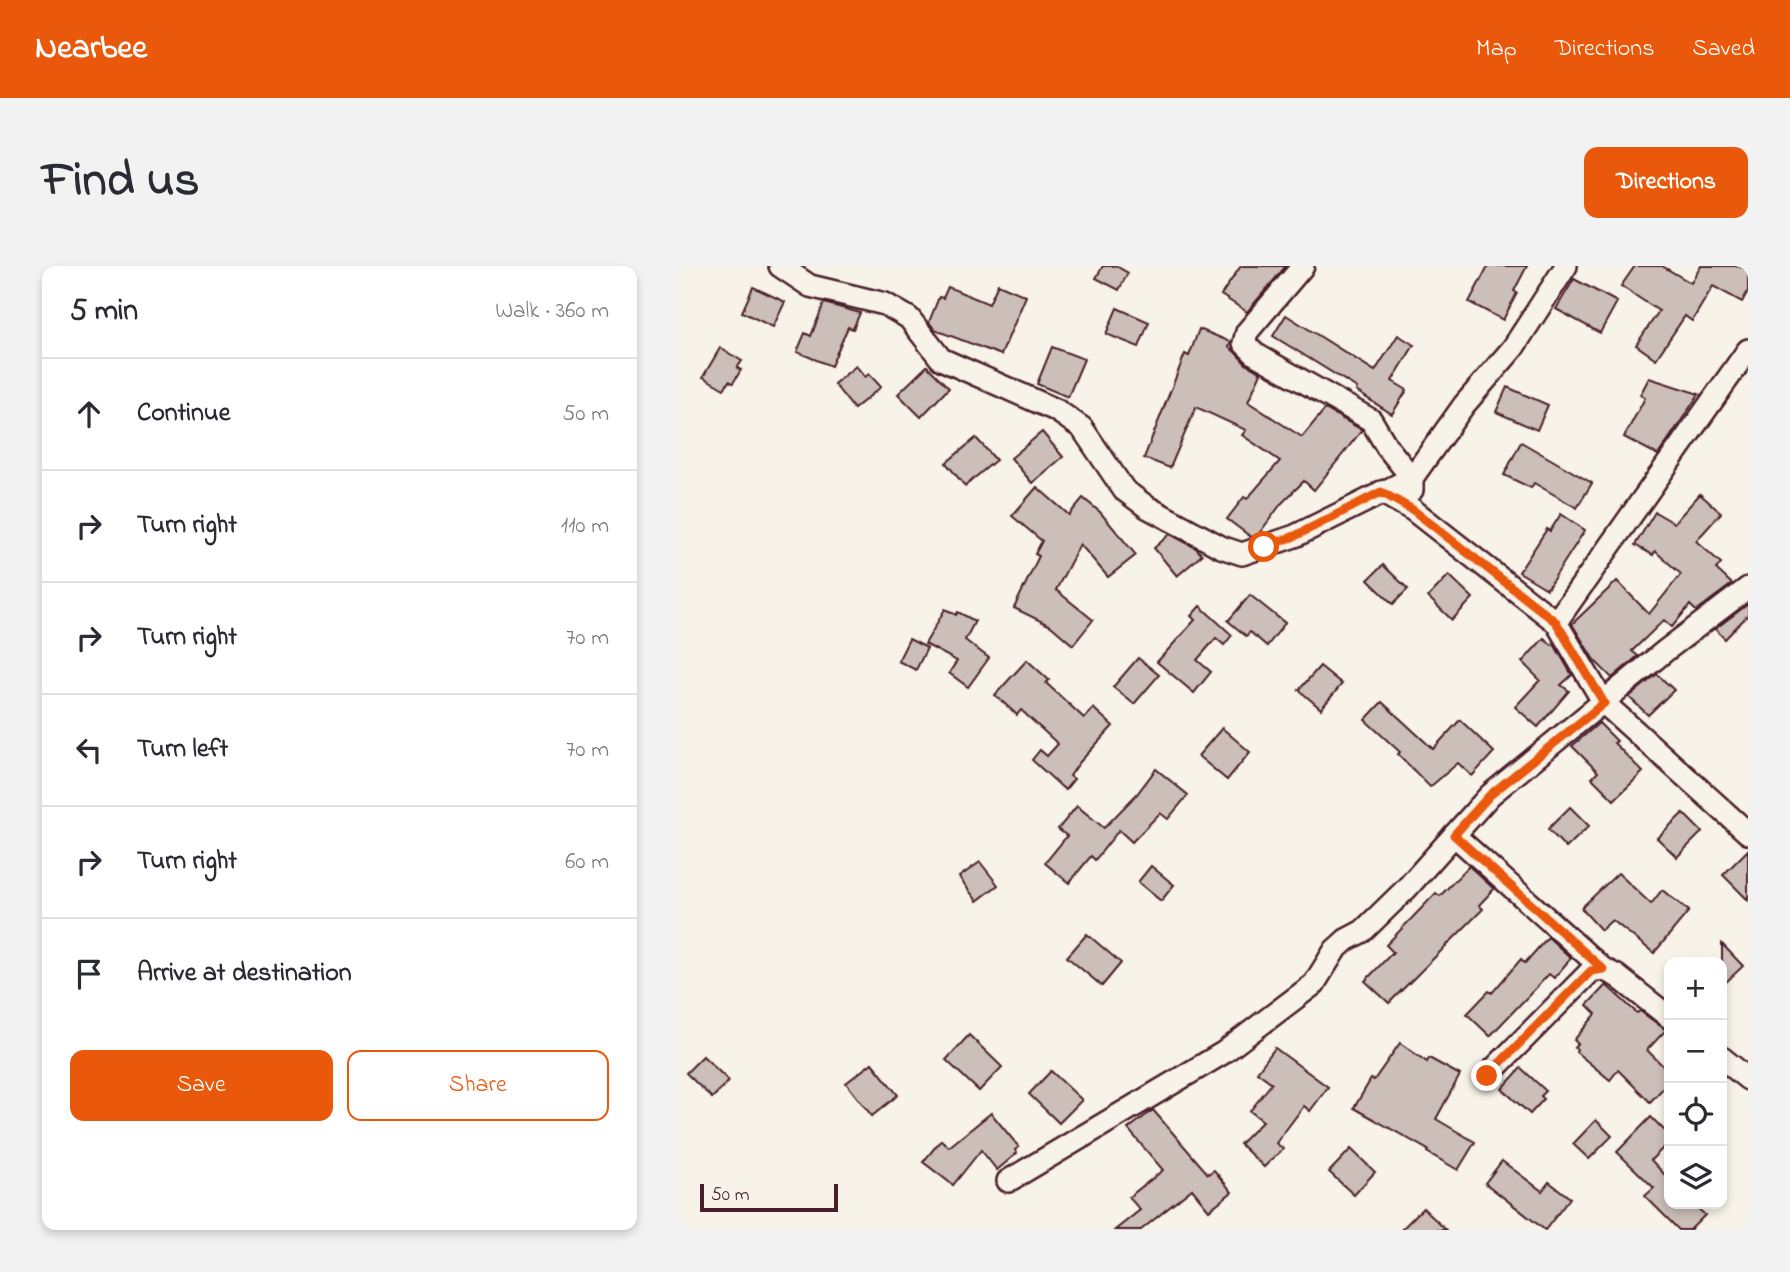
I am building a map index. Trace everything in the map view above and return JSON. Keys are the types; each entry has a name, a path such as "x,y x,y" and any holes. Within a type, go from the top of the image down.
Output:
{"street":[{"path":"780,266 810,286 885,304 909,318 941,359 1056,410 1082,428 1124,490 1147,507 1221,547 1242,554 1295,536 1412,478 1464,405 1513,348 1566,266"},
{"path":"1303,266 1247,332 1244,343 1255,354 1371,421 1387,447 1412,478 1413,510"},
{"path":"1556,622 1748,350"},
{"path":"1381,492 1413,510 1556,622 1604,703 1748,833"},
{"path":"1008,1181 1223,1053 1314,984 1335,950 1363,931 1406,889 1490,795 1665,651 1748,588"},
{"path":"1454,835 1603,969 1617,976 1664,1013"},
{"path":"1487,1076 1591,971 1603,969"},
{"path":"1727,1062 1748,1079"}],"building":[{"path":"1103,266 1116,266 1128,273 1119,290 1096,278"},
{"path":"1241,266 1286,266 1247,312 1221,295"},
{"path":"1488,266 1527,266 1503,320 1469,302"},
{"path":"1635,266 1662,266 1691,283 1701,266 1740,266 1748,271 1748,291 1742,302 1713,286 1692,321 1685,316 1656,359 1636,345 1659,311 1621,286"},
{"path":"1574,279 1617,302 1600,333 1556,309"},
{"path":"998,284 1026,296 1001,355 935,330 929,322 939,297 943,298 948,287 989,304"},
{"path":"753,287 785,302 773,327 742,312"},
{"path":"824,303 860,313 853,329 848,327 831,366 797,352 805,333 811,336"},
{"path":"1117,308 1149,322 1139,347 1106,334"},
{"path":"1286,315 1375,371 1398,335 1414,345 1392,381 1407,390 1392,414 1356,391 1357,388 1273,336"},
{"path":"1199,329 1231,342 1229,347 1246,364 1261,373 1248,402 1302,437 1325,409 1362,430 1314,490 1304,481 1281,504 1258,535 1251,537 1227,519 1244,497 1247,499 1280,461 1242,435 1246,430 1196,407 1170,468 1144,458 1185,354 1189,356"},
{"path":"1052,347 1084,359 1068,397 1037,384"},
{"path":"720,348 742,361 737,368 741,370 733,383 729,381 724,389 703,377"},
{"path":"856,366 865,377 869,374 881,387 854,409 834,384"},
{"path":"927,366 949,388 921,417 898,394"},
{"path":"1649,378 1699,394 1658,455 1624,437 1645,398 1640,395"},
{"path":"1507,387 1548,405 1537,430 1496,412"},
{"path":"1042,432 1063,457 1032,483 1011,458"},
{"path":"976,438 996,460 965,486 946,463"},
{"path":"1521,442 1592,483 1577,508 1534,483 1531,488 1504,475"},
{"path":"1037,487 1069,515 1083,498 1100,512 1136,555 1108,577 1080,544 1056,590 1093,620 1073,645 1051,626 1014,608 1039,556 1035,554 1042,541 1012,516"},
{"path":"1700,494 1721,513 1696,541 1721,563 1716,569 1732,584 1696,611 1690,605 1672,627 1664,620 1632,651 1638,656 1612,678 1594,660 1572,624 1617,581 1649,614 1681,574 1655,551 1653,555 1635,545 1655,512 1674,523"},
{"path":"1561,514 1585,530 1547,589 1519,572 1547,529 1550,531"},
{"path":"1170,534 1196,548 1202,555 1177,576 1154,548"},
{"path":"1383,565 1408,589 1393,604 1368,580"},
{"path":"1449,575 1473,598 1452,620 1428,597"},
{"path":"1250,595 1285,623 1267,646 1250,632 1246,636 1228,621"},
{"path":"1748,604 1748,615 1725,639 1715,629"},
{"path":"1200,606 1232,635 1224,645 1216,638 1197,660 1211,672 1194,693 1157,662 1195,620 1191,616"},
{"path":"945,609 975,621 965,640 989,658 968,687 949,673 957,661 925,644"},
{"path":"1544,638 1554,644 1572,675 1561,685 1569,691 1538,727 1515,707 1540,680 1522,662"},
{"path":"909,639 927,648 916,670 898,661"},
{"path":"1138,658 1159,675 1134,704 1113,687"},
{"path":"1027,660 1049,680 1046,683 1084,718 1093,708 1113,726 1079,763 1070,776 1074,779 1065,790 1032,760 1040,750 1047,756 1058,744 1021,710 1017,715 995,695"},
{"path":"1320,666 1342,684 1321,709 1299,690"},
{"path":"1657,674 1674,690 1648,715 1629,697"},
{"path":"1382,702 1433,749 1460,720 1494,752 1472,776 1458,763 1430,787 1398,754 1400,752 1365,720"},
{"path":"1599,723 1617,741 1614,743 1643,772 1614,800 1592,778 1598,772 1572,746"},
{"path":"1222,728 1250,752 1227,780 1198,756"},
{"path":"1156,769 1188,795 1168,819 1160,813 1132,842 1119,830 1095,860 1091,856 1069,883 1045,863 1067,836 1058,829 1077,806 1104,828 1137,794"},
{"path":"1570,807 1589,826 1566,848 1548,829"},
{"path":"1683,813 1702,832 1677,857 1657,838"},
{"path":"1748,850 1748,900 1723,875"},
{"path":"980,862 998,885 977,901 959,877"},
{"path":"1151,866 1174,885 1161,901 1138,882"},
{"path":"1469,866 1494,889 1479,905 1483,909 1389,1003 1365,981 1393,952 1386,945 1436,893 1440,896"},
{"path":"1618,873 1651,904 1662,890 1689,911 1654,953 1612,920 1601,930 1581,908"},
{"path":"1087,934 1121,963 1102,986 1067,957"},
{"path":"1548,937 1571,958 1554,978 1549,974 1490,1036 1467,1014 1489,991 1492,993 1521,959 1525,963"},
{"path":"1722,944 1743,966 1727,981 1727,957 1722,957"},
{"path":"1606,985 1637,1013 1640,1011 1664,1029 1664,1032 1647,1050 1664,1067 1664,1087 1650,1102 1618,1070 1610,1080 1576,1052 1578,1044 1574,1040 1596,1014 1587,1005"},
{"path":"969,1035 1002,1067 979,1091 946,1060"},
{"path":"1400,1043 1427,1062 1429,1058 1460,1075 1436,1119 1475,1142 1458,1170 1354,1108 1371,1079 1374,1080"},
{"path":"1275,1048 1328,1087 1310,1111 1304,1106 1276,1143 1283,1149 1264,1167 1240,1144 1263,1121 1250,1111 1272,1083 1257,1072"},
{"path":"703,1056 729,1081 712,1098 686,1073"},
{"path":"872,1063 898,1095 872,1116 846,1083"},
{"path":"1521,1068 1546,1091 1541,1096 1544,1099 1530,1114 1502,1089"},
{"path":"1051,1071 1082,1100 1059,1123 1029,1094"},
{"path":"1153,1110 1208,1174 1214,1170 1232,1192 1209,1210 1192,1189 1141,1230 1115,1230 1140,1210 1129,1197 1163,1170 1128,1129"},
{"path":"991,1113 1019,1147 1015,1150 1017,1153 997,1170 981,1150 953,1185 923,1162 941,1140 949,1147"},
{"path":"1651,1117 1664,1130 1664,1147 1651,1160 1664,1174 1664,1209 1698,1209 1705,1215 1690,1230 1679,1230 1645,1196 1654,1188 1617,1152"},
{"path":"1596,1120 1612,1136 1589,1159 1573,1144"},
{"path":"1351,1149 1375,1172 1354,1195 1329,1172"},
{"path":"1502,1161 1542,1191 1549,1182 1570,1198 1545,1230 1485,1183"},
{"path":"1423,1208 1446,1230 1401,1230"}],"route":[{"path":"1264,547 1295,536 1381,492 1413,510 1556,622 1604,703 1490,795 1454,835 1603,969 1591,971 1487,1076"}]}
